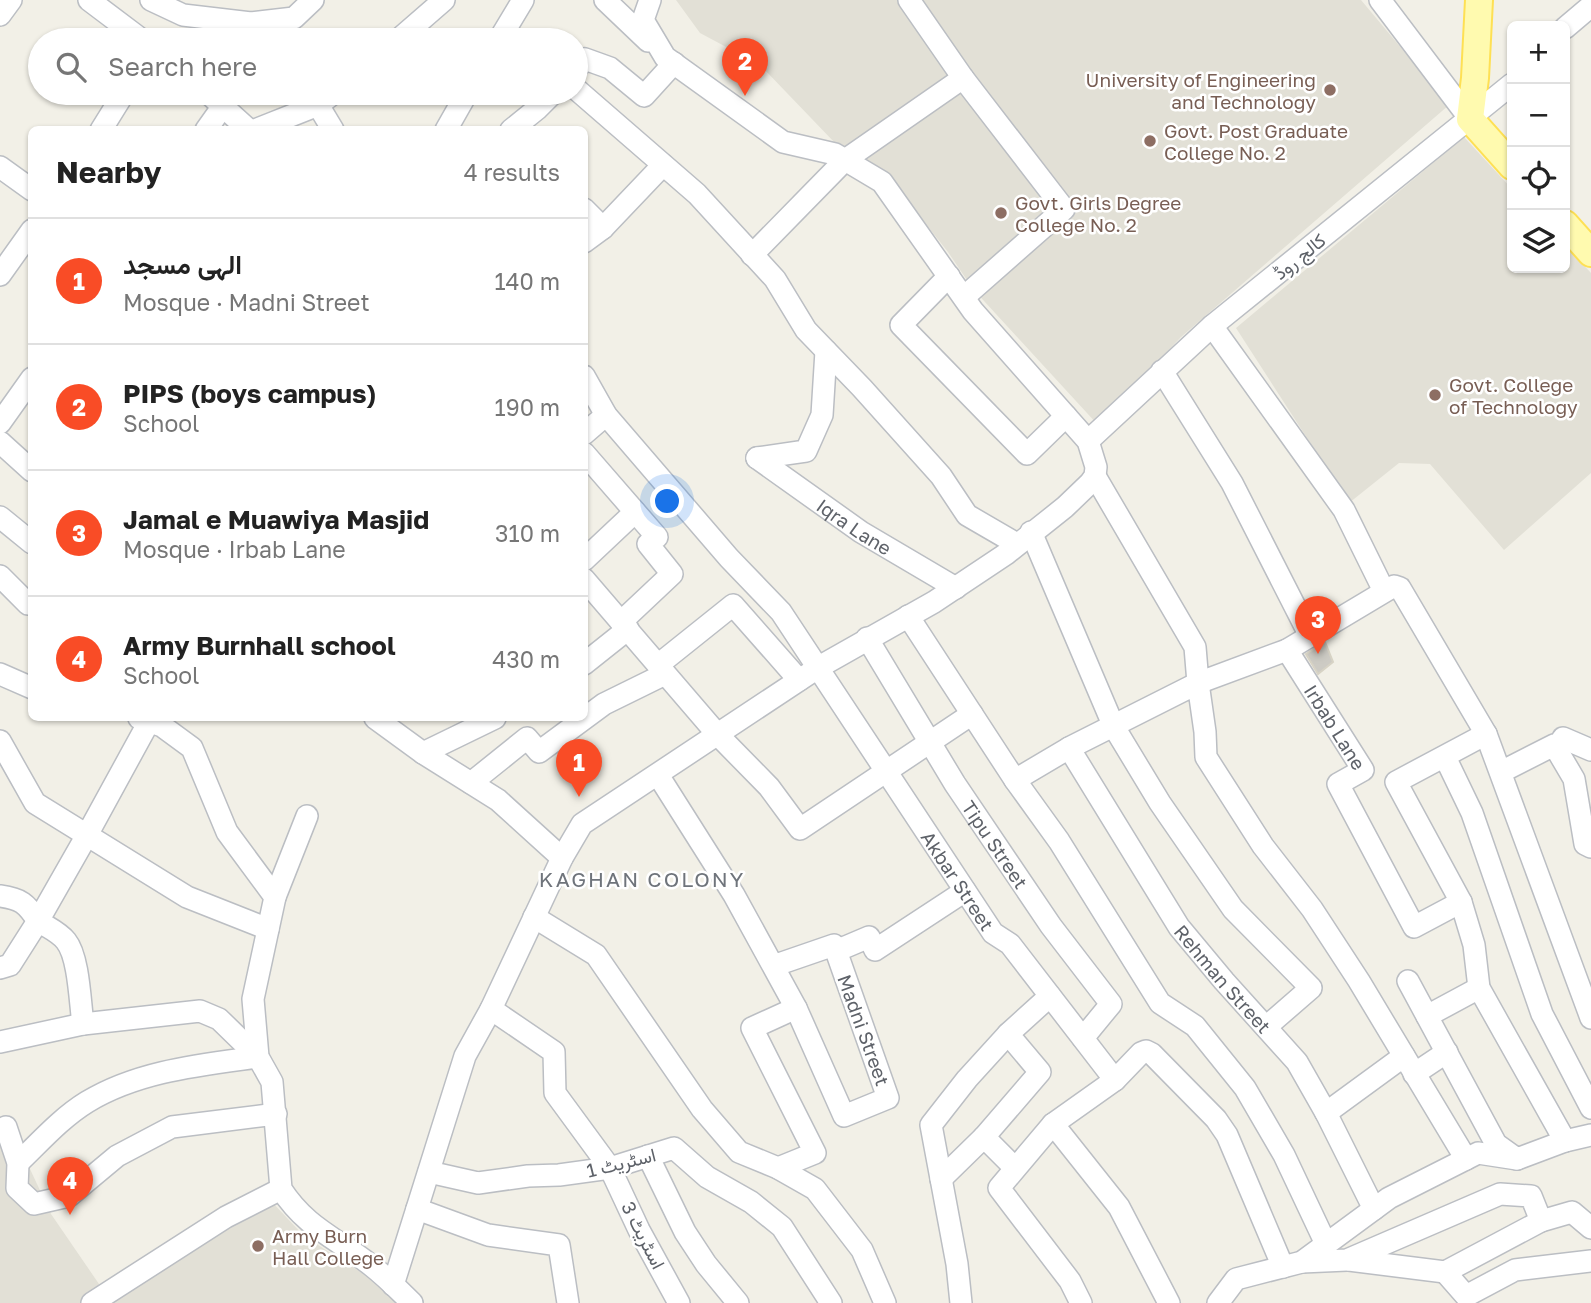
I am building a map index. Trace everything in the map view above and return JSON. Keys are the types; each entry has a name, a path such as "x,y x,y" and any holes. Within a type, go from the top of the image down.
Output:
{"main road":[{"path":"1479,0 1470,119 1507,160"},
{"path":"1570,230 1591,253"}],"street":[{"path":"0,15 11,0"},
{"path":"89,0 123,28"},
{"path":"151,0 183,15 251,23 294,18 313,0"},
{"path":"412,28 444,0"},
{"path":"506,28 523,0"},
{"path":"605,0 670,60 783,142 835,154 883,182 964,297 1087,441 1096,467 1095,476 1195,647 1206,757 1264,846 1312,909 1466,1159"},
{"path":"650,0 643,20 670,60"},
{"path":"909,0 963,78 1064,209 964,297"},
{"path":"1380,0 1470,119"},
{"path":"1570,24 1591,6"},
{"path":"588,60 610,68 644,96 670,60"},
{"path":"752,255 845,160 963,78"},
{"name":"کالج روڈ","path":"1087,441 1212,326 1507,88"},
{"path":"588,99 697,194 775,279 806,330 941,476 967,515 1024,538 1114,727 1160,803 1233,909 1311,988 1266,1027"},
{"path":"103,126 117,105"},
{"path":"207,126 213,105"},
{"path":"222,105 247,126"},
{"path":"262,126 312,105"},
{"path":"327,105 332,126"},
{"path":"448,126 460,105"},
{"path":"517,126 540,105"},
{"path":"588,239 603,228 663,164"},
{"path":"0,167 28,187"},
{"path":"588,213 603,228"},
{"path":"0,275 28,236"},
{"path":"949,276 901,325 1027,454 1066,416"},
{"path":"1212,326 1344,510 1384,592"},
{"name":"Iqra Lane","path":"826,351 822,415 806,451 757,458 861,532 956,588"},
{"path":"1162,372 1232,483 1310,636"},
{"name":"Akbar Street","path":"588,383 606,415 729,558 781,612 993,933 1010,944 1115,1080"},
{"path":"0,423 28,384"},
{"path":"588,431 606,415"},
{"path":"2,448 28,468"},
{"path":"588,458 657,537 648,544 672,573 624,626 588,660"},
{"path":"393,1284 465,1056 491,1009 562,858 582,824 818,667 956,588 1065,507 1095,476"},
{"path":"588,556 635,512"},
{"path":"0,517 28,540"},
{"path":"0,576 28,604"},
{"path":"588,584 718,735 769,787 800,830 972,714"},
{"path":"1015,780 1069,748 1198,684 1287,650 1394,586 1401,588 1486,734 1591,1018"},
{"path":"588,713 662,669 733,605 799,680"},
{"path":"908,616 1015,780 1059,841 1160,1003 1195,1026 1245,1088 1284,1155 1326,1244"},
{"name":"Tipu Street","path":"867,638 955,784 1052,926 1111,1004 1083,1038"},
{"name":"Irbab Lane","path":"1287,650 1363,771 1338,784 1413,927 1461,902"},
{"path":"0,674 28,686"},
{"path":"0,968 10,965 38,921 88,835 145,721"},
{"path":"151,721 192,748 227,832 275,897"},
{"path":"379,721 423,753 498,800 562,858"},
{"path":"423,753 489,721"},
{"path":"471,783 527,738 539,752 572,722"},
{"path":"1486,734 1396,782 1461,902 1474,945 1479,988 1564,1141"},
{"path":"1563,738 1591,750"},
{"path":"0,741 35,803 187,897 268,929"},
{"path":"1501,772 1554,745 1574,779 1591,866"},
{"name":"Rehman Street","path":"1069,748 1179,927 1297,1062 1374,1209"},
{"path":"1445,757 1472,813 1542,1014 1591,1108"},
{"name":"Madni Street","path":"659,775 734,895 796,1008 845,1116 888,1098 834,945 773,966"},
{"path":"258,1057 253,999 275,897 307,816"},
{"path":"836,951 869,937 875,950 965,891"},
{"path":"0,896 17,899 29,908 38,921 67,942 74,957 83,1024"},
{"path":"534,917 596,955 702,1109 738,1152 778,1168 815,1189 862,1250 885,1303"},
{"path":"1408,981 1496,1144 1517,1159"},
{"path":"1427,1016 1479,988"},
{"path":"961,1303 931,1125 967,1079 1008,1034 1050,996"},
{"path":"778,1168 815,1153 752,1028 796,1008"},
{"name":"اسٹریٹ 3","path":"491,1009 554,1052 555,1093 610,1168 639,1230 679,1303"},
{"path":"0,1042 83,1024 201,1011 219,1019 258,1057 272,1082 281,1189 312,1226 372,1265 412,1303"},
{"path":"942,1179 984,1137 1040,1072 1008,1034"},
{"path":"1081,1303 1070,1281 999,1188 1053,1124 1115,1080 1146,1051 1216,1119 1227,1135 1293,1264"},
{"path":"1326,1113 1409,1065 1447,1052"},
{"path":"18,1163 58,1124 86,1102 118,1086 177,1068 258,1057"},
{"path":"0,1130 6,1127 18,1163 17,1188 34,1204 69,1196 117,1156 172,1127 276,1114"},
{"path":"1053,1124 1119,1208 1169,1303"},
{"path":"1293,1264 1326,1244 1389,1198 1478,1153 1517,1159 1564,1141 1591,1135"},
{"path":"984,1137 1015,1168"},
{"name":"اسٹریٹ 1","path":"429,1172 478,1183 610,1168 674,1148 707,1177 751,1202 782,1227 831,1303"},
{"path":"648,1156 685,1232 706,1264 738,1303"},
{"path":"92,1303 226,1217 281,1189"},
{"path":"1347,1260 1500,1194 1531,1196 1541,1221"},
{"path":"417,1209 488,1235 559,1245 568,1303"},
{"path":"1218,1303 1236,1279 1293,1264 1347,1260 1445,1272 1541,1221 1573,1212 1591,1228"},
{"path":"1445,1272 1466,1296 1515,1270 1591,1261"}],"shaded area":[{"path":"676,0 1361,0 1449,105 1181,337 1098,425 973,289 948,252 887,175 835,143 760,65 700,33"},
{"name":"Govt. College of Technology","path":"1464,137 1507,184 1507,273 1570,273 1570,250 1591,273 1591,473 1504,550 1430,464 1399,463 1349,503 1236,328"},
{"path":"9,1124 51,1214 112,1303 0,1303 0,1126"},
{"name":"Army Burn Hall College","path":"271,1201 304,1236 365,1275 397,1303 113,1303 177,1257"}],"building":[{"path":"1325,642 1333,662 1318,674 1306,654"}],"place":[{"name":"University of Engineering and Technology","path":"1330,90"},
{"name":"PIPS (boys campus)","path":"745,96"},
{"name":"Govt. Post Graduate College No. 2","path":"1150,141"},
{"name":"Govt. Girls Degree College No. 2","path":"1001,213"},
{"name":"Govt. College of Technology","path":"1435,395"},
{"name":"Jamal e Muawiya Masjid","path":"1318,654"},
{"name":"الہی مسجد","path":"579,797"},
{"name":"Army Burnhall school","path":"70,1215"},
{"name":"Army Burn Hall College","path":"258,1246"}],"district":[{"name":"KAGHAN COLONY","path":"642,879"}]}
